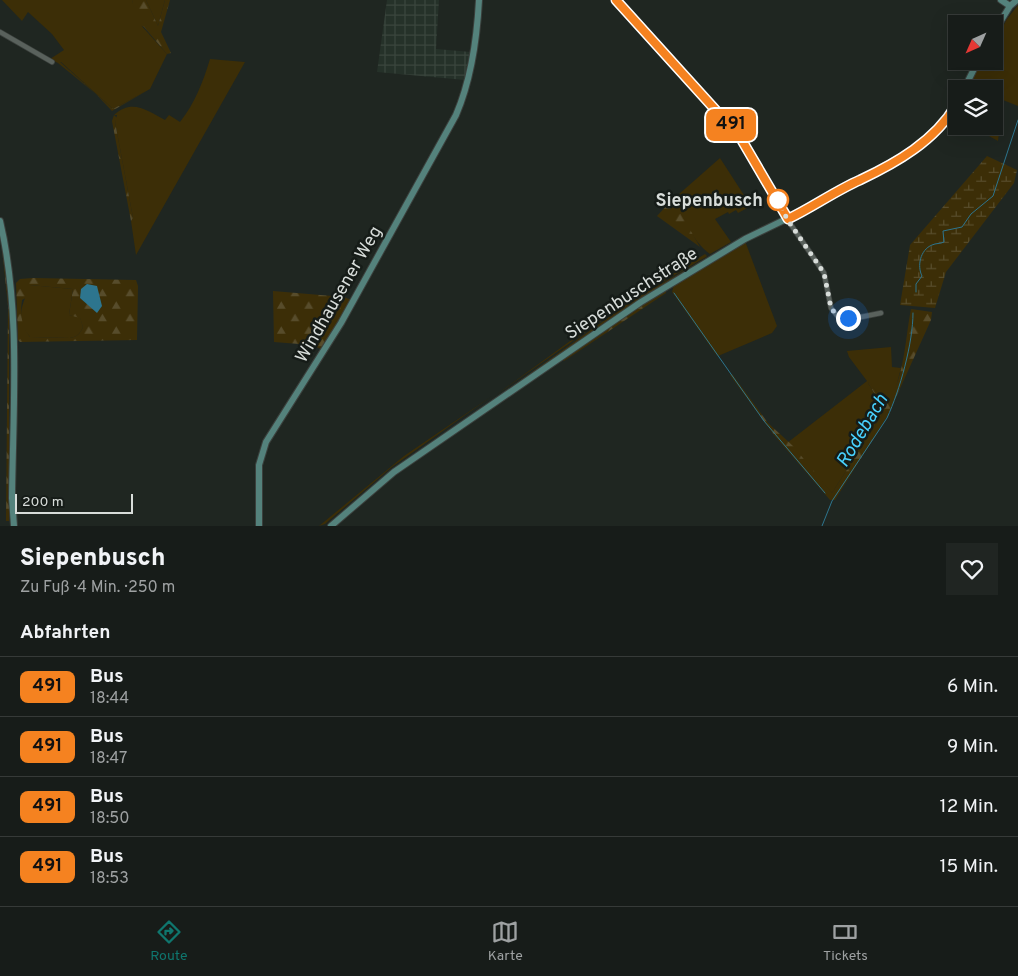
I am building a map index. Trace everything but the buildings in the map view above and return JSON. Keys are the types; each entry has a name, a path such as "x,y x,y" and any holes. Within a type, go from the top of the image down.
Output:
{"street":[{"name":"Windhausener Weg","path":"259,526 259,465 266,442 362,287 453,122 462,102 478,21 479,0"},
{"path":"1001,0 1010,6"},
{"path":"1003,17 1016,0"},
{"path":"0,32 52,62"},
{"name":"Siepenbuschstraße","path":"331,526 394,472 634,307 745,239 866,178 917,148 940,127 948,116"},
{"path":"740,137 788,219 824,273 831,308 839,318 856,318 881,313"},
{"path":"0,221 9,261 13,314 12,504 10,526"},
{"path":"12,504 14,526"}],"shaded area":[{"path":"387,0 439,0 436,49 471,52 465,80 377,72"}],"green space":[{"path":"2,0 132,0 139,23 167,54 150,89 113,109 61,62 58,63 50,59 64,50 52,34 28,12 22,21"},
{"path":"132,0 146,0 158,26 165,0 170,0 161,32 171,53 167,54 144,27 137,24"},
{"path":"146,0 165,0 158,26"},
{"path":"617,0 620,0 743,134 738,132"},
{"path":"1018,5 1018,106 1003,100 1003,80 972,80 977,70 1003,70 1003,26"},
{"path":"210,59 245,62 136,255 131,221 133,218 115,122 117,115 114,115 127,107 134,107 146,110 165,120 169,115 180,122 198,92"},
{"path":"59,61 113,109 148,90 112,111 96,94 58,63"},
{"path":"114,115 117,118 115,122 133,218 131,221 112,121"},
{"path":"987,135 999,135 998,141"},
{"path":"987,156 1017,170 1014,183 946,272 935,308 900,305 910,245"},
{"path":"720,158 751,206 738,213 736,210 729,214 728,212 715,219 731,242 710,254 698,243 670,202"},
{"path":"670,202 681,214 700,247 657,216"},
{"path":"0,230 9,277 9,521 6,521 8,306"},
{"path":"745,241 777,326 772,333 718,356 672,292 674,284"},
{"path":"705,254 706,257 631,300 496,395 603,317"},
{"path":"708,257 644,297 498,396 633,300"},
{"path":"20,279 136,280 138,286 137,340 20,342 18,340 16,283","holes":["30,285 73,289 69,315 80,318 83,327 79,333 70,338 30,337 23,324 21,310 22,300 31,295"]},
{"path":"30,285 73,289 69,315 80,317 83,327 81,332 75,337 70,338 30,337 22,324 21,311"},
{"path":"666,289 666,293 564,361 561,358"},
{"path":"273,291 344,297 351,300 323,350 312,345 274,342"},
{"path":"911,309 932,312 931,320 888,415 835,500 830,500 774,435 730,375 732,374 768,423 793,446 832,493 884,412 868,383 869,381 882,399 888,402 894,392 904,357"},
{"path":"891,347 892,367 901,368 895,391 889,403 882,399 868,383 884,412 832,493 787,443 867,381 849,357 847,351"},
{"path":"492,396 392,467 325,524 319,526 404,456"}],"water":[{"path":"87,284 97,286 102,306 97,313 80,298 81,289"}],"waterway":[{"name":"Rodebach","path":"916,292 916,284 922,276 920,268 922,254 928,247 944,242 943,231 962,227 971,214 993,196 1018,120"},
{"path":"674,293 764,421 825,493"},
{"name":"Rodebach","path":"822,526 832,501 887,418 892,407 908,352 913,313"}],"bus line":[{"name":"491","path":"616,0 736,131 788,219 866,178 917,148 948,117"}],"place":[{"name":"Siepenbusch","path":"778,200"}],"route":[{"path":"778,200 787,219 824,273 832,310 839,318 848,318"}]}
